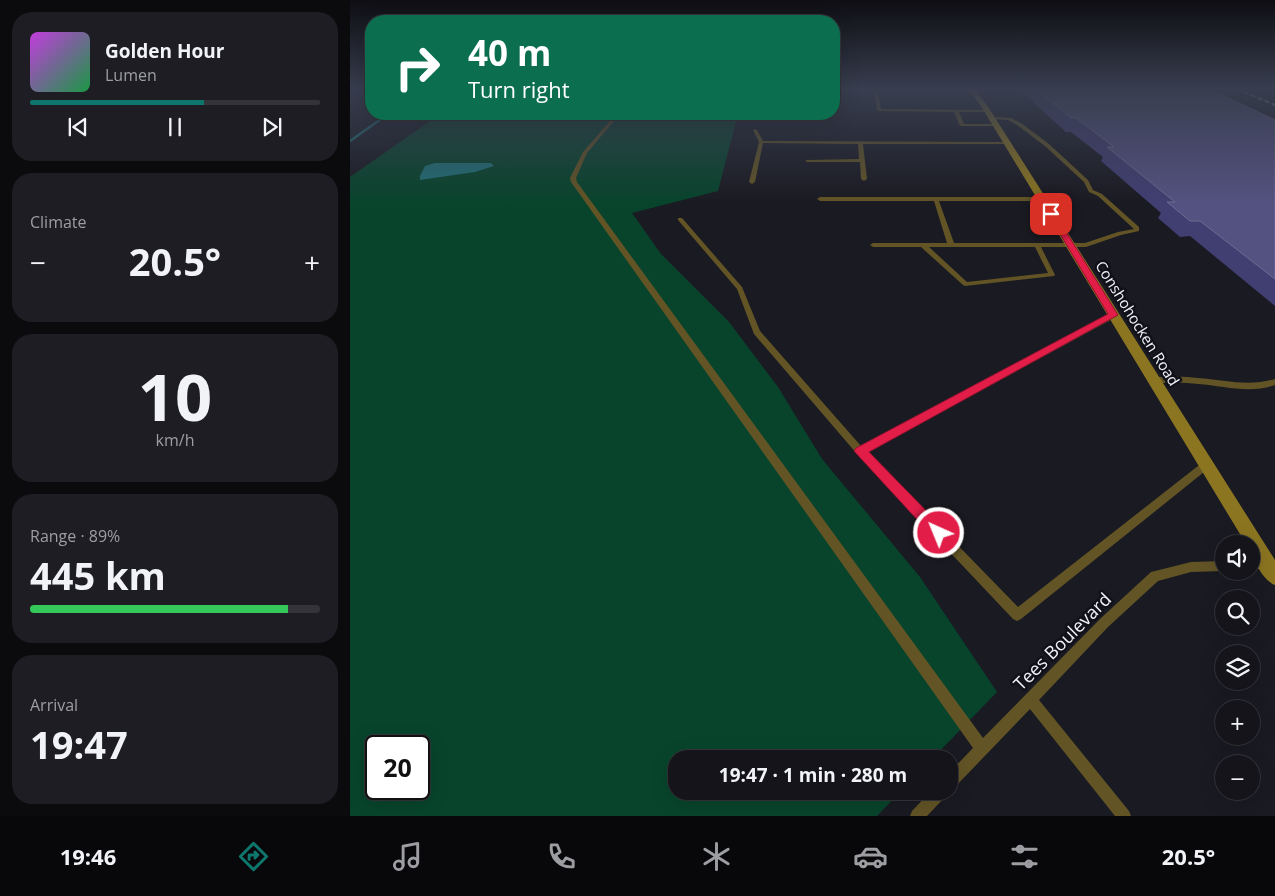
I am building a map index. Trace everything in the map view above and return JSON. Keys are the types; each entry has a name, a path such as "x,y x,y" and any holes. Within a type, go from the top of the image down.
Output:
{"main road":[{"name":"Conshohocken Road","path":"997,127 1275,576"}],"lane":[{"path":"607,127 585,153 573,178 574,182 982,748"},
{"path":"873,245 1091,244 1120,233 1135,232 1137,228 1092,191 1079,175 1023,127"},
{"path":"752,182 760,142 755,130"},
{"path":"760,142 1007,143"},
{"path":"860,142 864,179"},
{"path":"807,161 862,160"},
{"path":"820,198 1042,199"},
{"path":"936,199 951,245"},
{"path":"680,219 740,288 757,332 860,451 1017,615 1206,465"},
{"path":"923,245 965,284 1052,275 1037,245"},
{"path":"860,451 1113,315"},
{"path":"1155,380 1202,380 1246,386 1266,386 1275,382"},
{"path":"1260,564 1267,564"},
{"name":"Tees Boulevard","path":"958,773 1104,623 1155,576 1191,567 1215,566"},
{"path":"1030,699 1124,816"},
{"path":"917,816 932,800"}],"green space":[{"path":"421,127 735,127 718,191 632,213 661,254 729,322 778,387 822,459 920,577 997,692 941,750 668,750 668,800 892,800 877,816 350,816 350,177"}],"water":[{"path":"435,163 491,163 494,166 475,172 420,180 425,166"}],"building":[{"path":"1088,127 1275,127 1275,279 1200,221 1190,221 1167,202 1175,202 1107,147 1114,147"}],"waterway":[{"path":"350,141 370,127"}],"route":[{"path":"939,533 860,451 1113,315 1051,214"}]}
